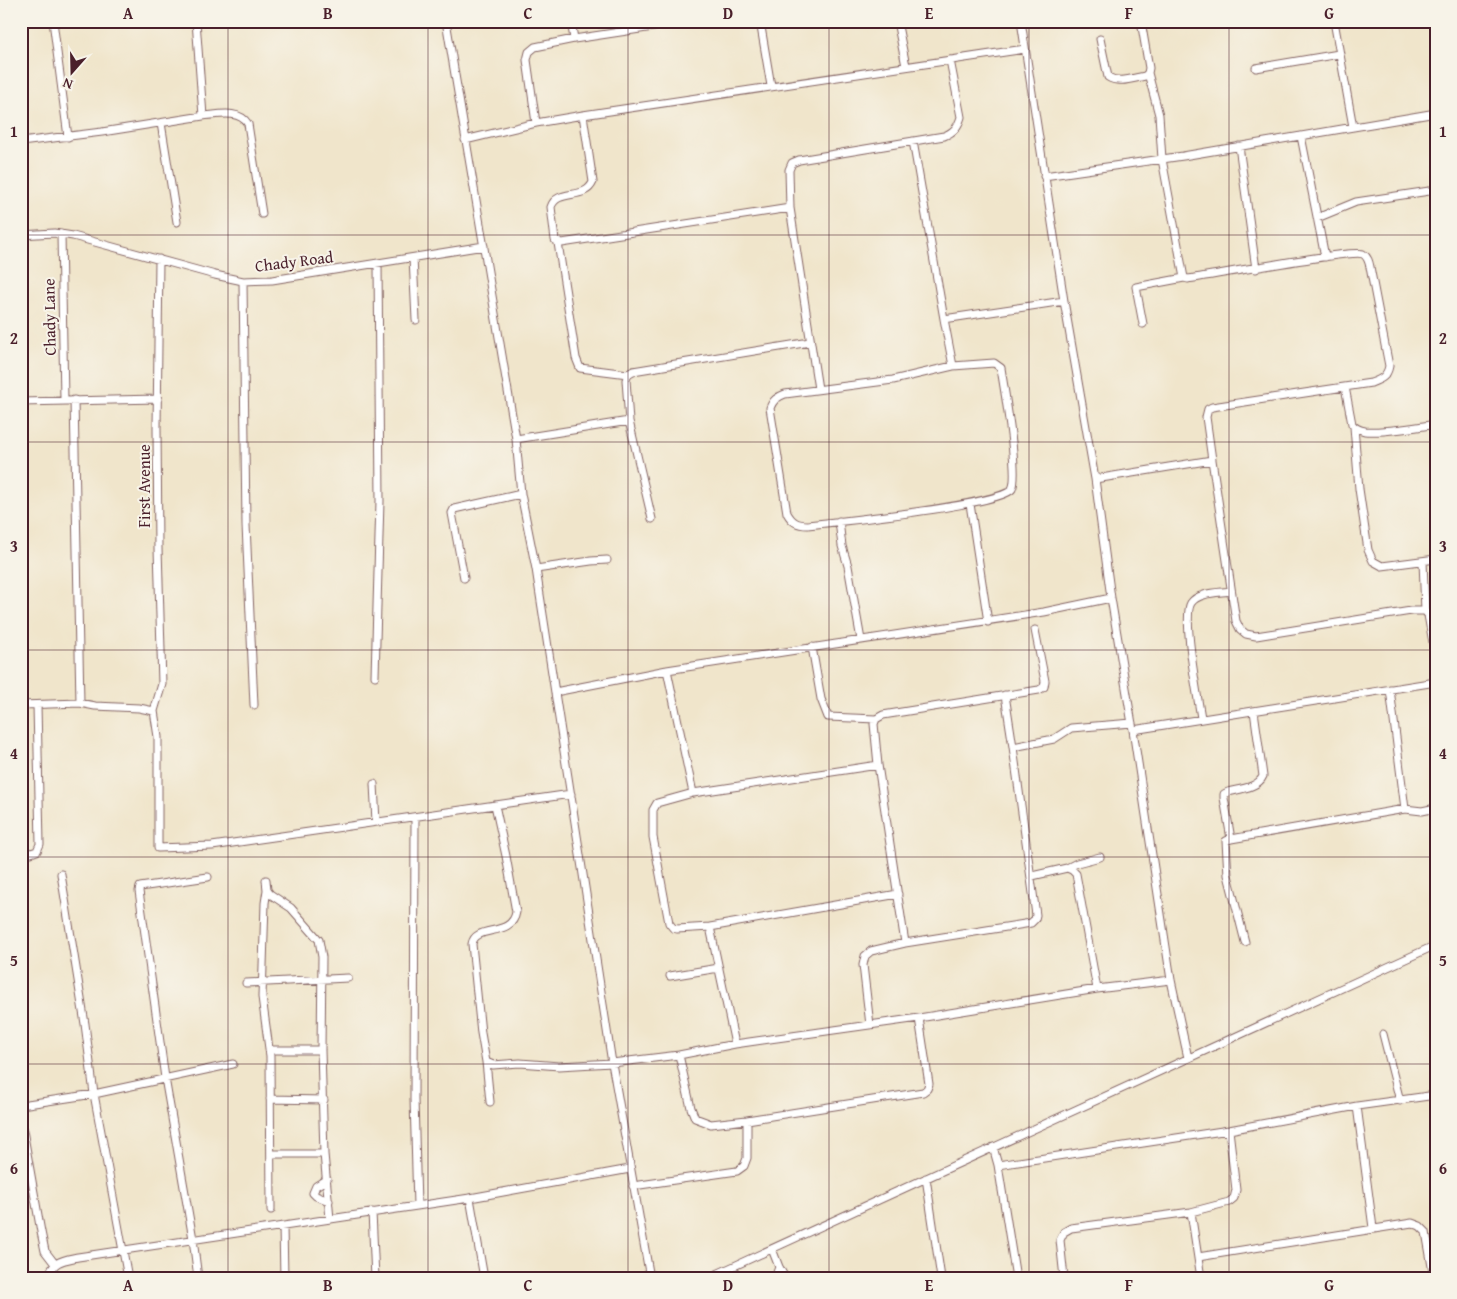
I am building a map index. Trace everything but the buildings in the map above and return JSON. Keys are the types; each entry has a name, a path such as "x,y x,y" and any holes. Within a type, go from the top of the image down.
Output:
{"street":[{"path":"53,21 68,137"},
{"path":"196,21 203,116"},
{"path":"446,21 516,439 521,494 536,569 612,1063 650,1278"},
{"path":"570,21 574,40"},
{"path":"536,123 527,60 529,52 535,47 692,21"},
{"path":"760,21 771,86"},
{"path":"897,21 906,66"},
{"path":"1021,21 1064,302 1095,479 1111,598 1133,726 1171,980 1188,1058"},
{"path":"1141,21 1149,68 1148,73 1159,114 1162,159 1184,278"},
{"path":"1334,21 1353,127"},
{"path":"1100,39 1108,77 1113,80 1119,80 1145,76 1148,73"},
{"path":"465,140 536,123 582,115 1025,49"},
{"path":"1256,68 1339,54"},
{"path":"818,389 790,208 789,170 792,163 799,160 944,136 953,132 961,117 950,60"},
{"path":"1044,176 1162,159 1436,113"},
{"path":"21,142 68,137 203,116 232,114 240,116 248,124 262,214"},
{"path":"582,115 593,182 591,188 587,191 557,198 551,207 576,358 580,368 628,374 633,371 810,342"},
{"path":"161,123 177,222"},
{"path":"1301,136 1325,257"},
{"path":"913,141 953,366"},
{"path":"1239,146 1256,269"},
{"path":"1317,218 1356,202 1436,190"},
{"path":"558,243 562,244 790,208"},
{"name":"Chady Road","path":"21,235 61,234 243,281 272,280 484,246"},
{"name":"Chady Lane","path":"61,234 64,400"},
{"path":"1143,324 1136,287 1184,278 1188,279 1358,253 1364,255 1369,260 1389,366 1388,374 1382,379 1371,383 1212,406 1206,413 1231,591 1236,621 1240,629 1246,634 1256,636 1411,611 1425,611"},
{"path":"413,258 416,320"},
{"name":"First Avenue","path":"154,711 162,684 158,548 159,259"},
{"path":"375,676 380,501 378,264"},
{"path":"243,281 246,526 254,705"},
{"path":"944,319 1064,302"},
{"path":"994,363 1001,368 1014,464 1015,481 1012,490 1004,495 970,504 799,525 792,521 787,512 770,408 778,397 785,394 818,389 894,380 953,366 994,363"},
{"path":"628,374 626,380 629,421 652,519"},
{"path":"1345,387 1354,427 1359,490 1368,550 1373,561 1382,566 1436,559"},
{"path":"21,402 158,399"},
{"path":"74,400 80,703"},
{"path":"516,439 629,421"},
{"path":"1354,427 1365,431 1436,424"},
{"path":"1095,479 1212,460"},
{"path":"464,578 452,513 454,509 521,494"},
{"path":"970,504 988,622"},
{"path":"839,521 842,546 848,566 861,640"},
{"path":"536,569 607,560"},
{"path":"1423,561 1425,611 1428,615 1436,659"},
{"path":"1201,718 1191,658 1188,611 1191,602 1199,596 1231,591"},
{"path":"555,692 667,670 988,622 1111,598"},
{"path":"812,648 821,699 828,717 876,719 883,715 913,709 1039,690 1044,687 1044,680 1035,630"},
{"path":"667,670 693,792"},
{"path":"1013,747 1054,739 1071,728 1133,726 1201,718 1436,682"},
{"path":"1390,689 1405,809"},
{"path":"870,1025 863,964 865,956 871,951 905,943 1031,923 1035,920 1032,876 1005,695"},
{"path":"21,705 80,703 154,711 158,737 158,848 212,846 571,794"},
{"path":"21,852 37,851 40,844 36,705"},
{"path":"1231,839 1224,794 1257,784 1263,776 1254,711"},
{"path":"876,719 874,724 878,765 905,943"},
{"path":"878,765 693,792 657,803 653,810 653,837 670,923 673,928 677,929 710,927 898,894"},
{"path":"374,784 376,822"},
{"path":"490,1102 472,939 477,935 509,925 515,920 516,912 495,804"},
{"path":"1245,942 1228,876 1226,841 1405,809 1422,811 1436,808"},
{"path":"415,817 414,1100 417,1206"},
{"path":"1032,876 1067,868 1077,862 1100,858"},
{"path":"1067,868 1076,874 1097,988"},
{"path":"61,874 94,1094 128,1278"},
{"path":"198,1278 165,1078 139,891 140,887 208,877"},
{"path":"266,880 262,997 269,1050 271,1210"},
{"path":"267,890 291,908 319,940 322,956 324,1154 330,1219"},
{"path":"710,927 735,1044"},
{"path":"708,1278 1436,945"},
{"path":"670,976 719,968"},
{"path":"246,983 348,978"},
{"path":"486,1062 493,1064 520,1063 559,1066 612,1063 919,1018 1097,988 1171,980"},
{"path":"679,1054 695,1118 711,1124 747,1120 923,1092 928,1089 929,1084 919,1018"},
{"path":"1383,1034 1400,1101"},
{"path":"269,1050 322,1050"},
{"path":"21,1105 94,1094 234,1064"},
{"path":"998,1165 1229,1130 1357,1106 1436,1095"},
{"path":"270,1099 324,1100"},
{"path":"1357,1106 1373,1228"},
{"path":"21,1119 45,1251 55,1264"},
{"path":"633,1186 736,1171 744,1166 747,1158 747,1120"},
{"path":"1064,1278 1060,1240 1064,1232 1071,1228 1191,1212 1229,1202 1234,1198 1236,1190 1229,1130"},
{"path":"993,1147 998,1165 1016,1278"},
{"path":"271,1154 324,1154"},
{"path":"49,1278 51,1269 55,1264 78,1257 470,1198 630,1169"},
{"path":"926,1178 942,1278"},
{"path":"326,1179 316,1186 313,1192 316,1196 328,1201"},
{"path":"470,1198 484,1278"},
{"path":"372,1212 375,1278"},
{"path":"1191,1212 1202,1278"},
{"path":"1198,1257 1412,1223 1420,1226 1426,1232 1434,1278"},
{"path":"283,1226 284,1278"},
{"path":"772,1249 785,1278"},
{"path":"775,1278 779,1267"}]}
